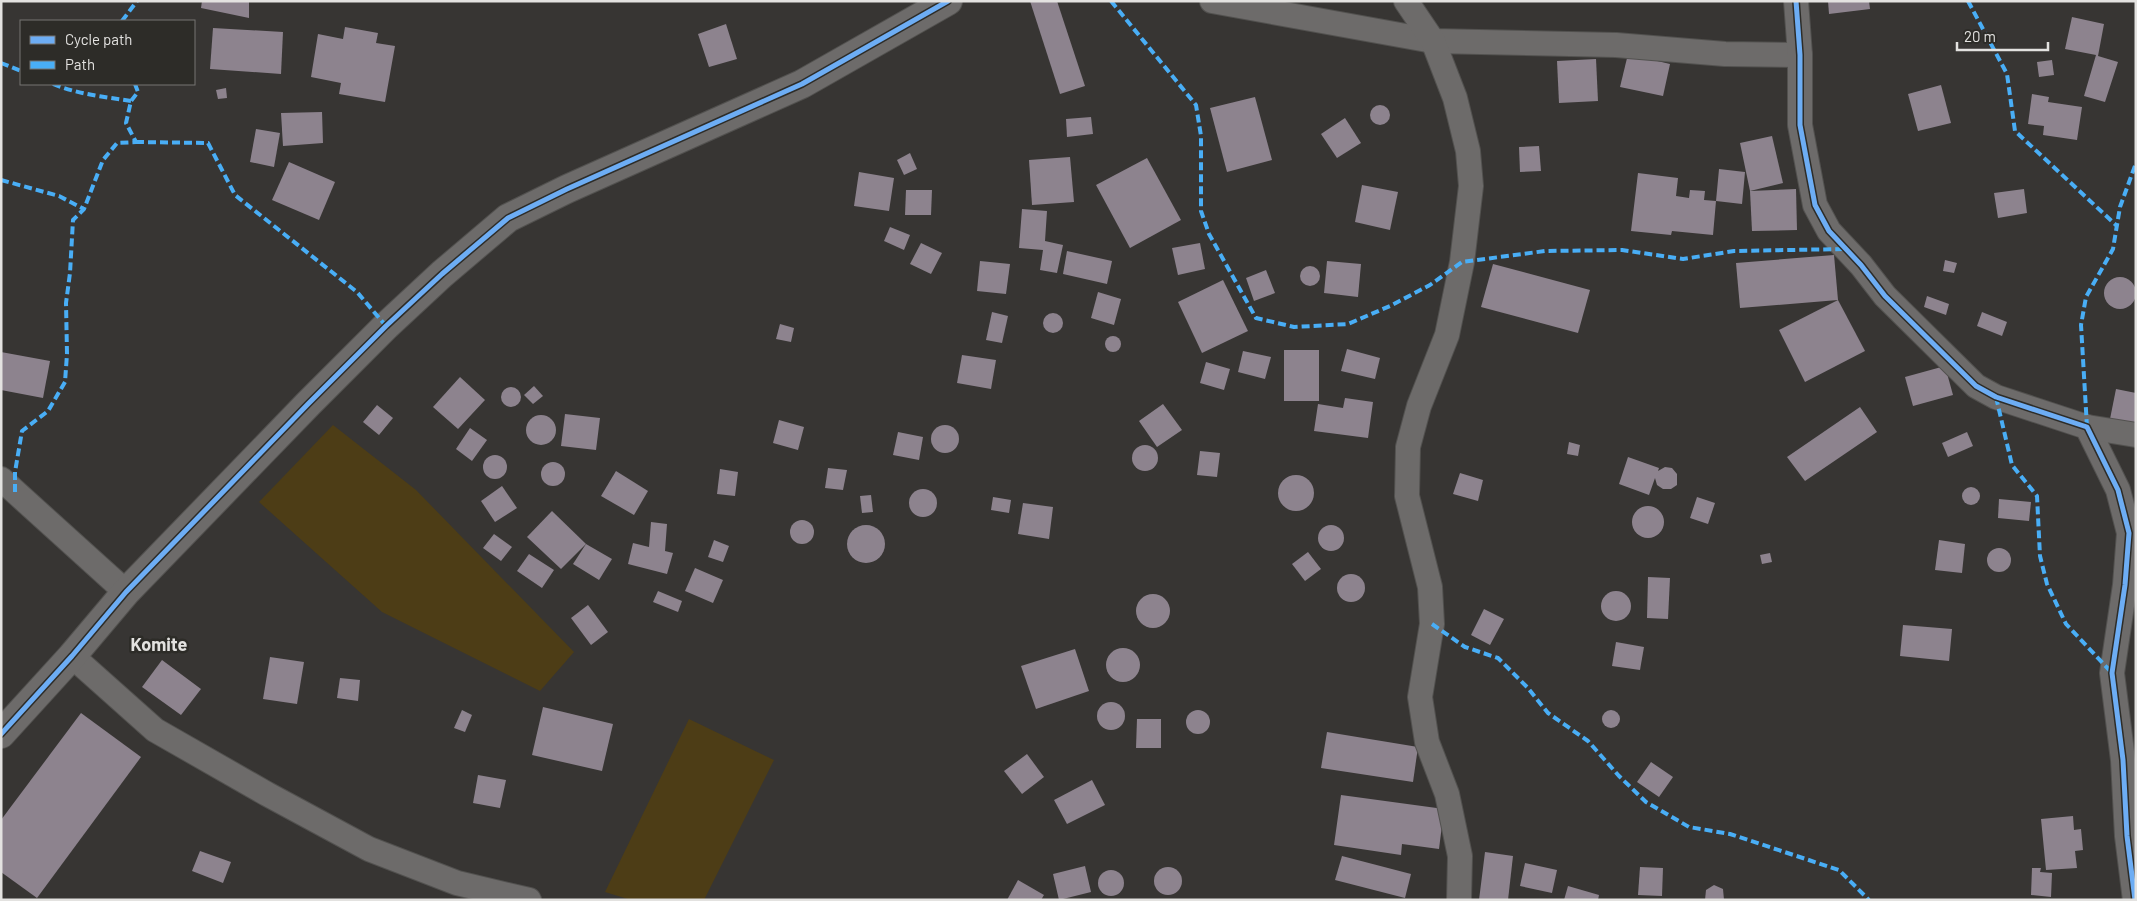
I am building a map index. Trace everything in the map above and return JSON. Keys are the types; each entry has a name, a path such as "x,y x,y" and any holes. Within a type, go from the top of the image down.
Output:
{"street":[{"path":"1,734 72,656 126,592 386,326 442,274 508,218 567,189 802,84 948,1"},
{"path":"1212,1 1433,41 1616,45 1725,54 1800,55"},
{"path":"1406,1 1433,41 1455,98 1468,152 1471,186 1462,262 1447,335 1419,406 1408,447 1407,496 1422,548 1431,597 1432,624 1420,697 1427,742 1447,794 1460,856 1459,900"},
{"path":"1796,1 1800,55 1800,125 1806,164 1816,206 1829,231 1861,264 1885,296 1976,386 1996,397 2087,427 2136,436"},
{"path":"2087,427 2118,490 2129,533 2125,585 2112,673 2122,760 2127,836 2135,900"},
{"path":"1,479 126,592"},
{"path":"72,656 155,730 369,849 457,883 529,900"}],"shaded area":[{"path":"333,425 416,490 574,652 540,691 382,612 259,502"},
{"path":"689,719 774,760 704,900 631,900 605,892"}],"building":[{"path":"202,1 249,1 249,18 201,8"},
{"path":"1030,1 1057,1 1085,86 1060,94"},
{"path":"1828,1 1869,1 1870,9 1829,14"},
{"path":"2072,17 2104,24 2098,56 2118,62 2105,102 2084,96 2096,55 2065,49"},
{"path":"726,24 737,59 709,67 698,34"},
{"path":"345,27 378,33 376,43 395,46 385,102 339,94 341,83 311,77 318,34 343,39"},
{"path":"213,28 283,32 281,74 210,69"},
{"path":"1628,54 1670,64 1663,96 1620,87"},
{"path":"1596,59 1598,101 1559,103 1557,61"},
{"path":"2052,60 2054,75 2039,77 2037,62"},
{"path":"1941,85 1951,123 1918,131 1908,94"},
{"path":"226,88 227,98 218,99 216,90"},
{"path":"2032,94 2049,97 2048,102 2082,107 2077,140 2043,135 2044,126 2028,124"},
{"path":"1255,97 1272,160 1227,172 1210,108"},
{"path":"1380,105 1387,108 1390,115 1387,122 1380,125 1373,122 1370,115 1373,108"},
{"path":"322,112 323,143 283,146 281,113"},
{"path":"1091,117 1093,134 1067,137 1066,119"},
{"path":"1345,118 1361,143 1337,158 1321,134"},
{"path":"256,129 280,133 274,167 250,162"},
{"path":"1772,136 1783,183 1750,191 1740,143"},
{"path":"1539,146 1541,171 1520,172 1519,147"},
{"path":"910,153 917,169 904,175 897,160"},
{"path":"1070,157 1074,202 1032,205 1029,160"},
{"path":"1147,158 1181,220 1130,248 1096,185"},
{"path":"289,162 335,182 319,220 272,200"},
{"path":"1719,169 1745,172 1742,204 1716,201"},
{"path":"859,172 894,178 889,211 854,206"},
{"path":"1638,173 1678,178 1676,196 1689,198 1690,190 1705,191 1704,200 1716,201 1713,235 1672,231 1671,235 1631,231"},
{"path":"1362,185 1398,192 1390,230 1355,222"},
{"path":"1796,189 1797,230 1752,231 1750,191"},
{"path":"2024,189 2027,213 1998,218 1994,193"},
{"path":"906,190 932,190 931,215 905,215"},
{"path":"1022,209 1047,211 1045,241 1063,245 1057,273 1040,270 1043,250 1019,248"},
{"path":"890,227 910,235 904,250 884,241"},
{"path":"921,243 942,253 931,274 910,264"},
{"path":"1200,243 1205,269 1178,275 1172,248"},
{"path":"1067,251 1112,261 1107,284 1063,274"},
{"path":"1834,255 1838,300 1740,308 1736,263"},
{"path":"1945,260 1957,263 1954,273 1943,271"},
{"path":"980,261 1010,264 1006,294 977,291"},
{"path":"1327,261 1361,264 1358,297 1324,293"},
{"path":"1493,264 1590,290 1578,333 1481,307"},
{"path":"1310,266 1317,269 1320,276 1317,283 1310,286 1303,283 1300,276 1303,269"},
{"path":"1266,270 1275,293 1254,301 1246,278"},
{"path":"2120,277 2132,281 2136,293 2132,305 2120,309 2108,305 2104,293 2108,281"},
{"path":"1223,280 1248,331 1202,353 1178,302"},
{"path":"1098,292 1121,299 1114,325 1091,318"},
{"path":"1927,296 1949,304 1946,315 1924,307"},
{"path":"1838,300 1865,351 1805,382 1779,330"},
{"path":"992,312 1008,316 1002,343 986,340"},
{"path":"1982,312 2007,322 2002,336 1977,326"},
{"path":"1053,313 1060,316 1063,323 1060,330 1053,333 1046,330 1043,323 1046,316"},
{"path":"780,324 794,328 791,342 776,339"},
{"path":"1110,336 1116,336 1121,341 1119,350 1110,352 1105,347 1105,341"},
{"path":"1347,349 1380,358 1375,379 1341,371"},
{"path":"1284,350 1319,350 1319,401 1284,401"},
{"path":"1243,351 1271,357 1265,379 1238,372"},
{"path":"1,352 50,361 43,398 1,390"},
{"path":"962,355 996,360 991,389 957,383"},
{"path":"1206,362 1230,369 1224,390 1200,383"},
{"path":"1945,366 1953,395 1913,406 1905,377"},
{"path":"460,377 485,400 458,429 433,407"},
{"path":"534,386 543,396 533,404 524,395"},
{"path":"511,387 518,390 521,397 518,404 511,407 504,404 501,397 504,390"},
{"path":"2116,389 2136,393 2136,424 2110,419"},
{"path":"1345,398 1373,402 1368,438 1314,431 1318,404 1343,408"},
{"path":"1163,404 1182,430 1157,447 1139,421"},
{"path":"377,405 393,418 379,435 363,422"},
{"path":"1860,407 1877,432 1805,481 1787,457"},
{"path":"565,414 600,418 596,450 561,446"},
{"path":"541,415 552,419 556,430 552,441 541,445 530,441 526,430 530,419"},
{"path":"779,420 804,427 798,450 773,443"},
{"path":"945,425 955,429 959,439 955,449 945,453 935,449 931,439 935,429"},
{"path":"470,428 487,440 472,461 456,449"},
{"path":"898,432 923,437 919,460 893,455"},
{"path":"1967,432 1973,446 1948,457 1942,443"},
{"path":"1569,442 1580,445 1578,456 1567,454"},
{"path":"1145,445 1154,449 1158,458 1154,467 1145,471 1136,467 1132,458 1136,449"},
{"path":"1200,451 1220,453 1217,477 1197,475"},
{"path":"495,455 500,456 506,462 506,472 500,478 495,479 490,478 484,472 483,467 484,462 490,456"},
{"path":"1628,457 1659,468 1658,471 1665,467 1672,468 1677,474 1677,485 1671,489 1663,489 1657,485 1655,478 1649,495 1619,484"},
{"path":"553,462 561,466 565,474 561,482 553,486 545,482 541,474 545,466"},
{"path":"828,468 847,470 843,490 825,488"},
{"path":"720,469 738,472 735,496 717,494"},
{"path":"616,471 648,491 634,515 601,496"},
{"path":"1460,473 1483,480 1478,501 1453,494"},
{"path":"1296,475 1303,476 1309,480 1313,486 1313,500 1309,506 1303,510 1296,511 1289,510 1283,506 1279,500 1278,493 1279,486 1283,480 1289,476"},
{"path":"502,486 517,508 495,522 481,501"},
{"path":"1967,487 1975,487 1980,492 1978,503 1967,505 1962,500 1962,492"},
{"path":"923,489 933,493 937,503 933,513 923,517 913,513 909,503 913,493"},
{"path":"871,495 873,512 862,513 860,496"},
{"path":"993,497 1011,500 1009,513 991,510"},
{"path":"1697,497 1715,503 1708,524 1690,518"},
{"path":"1999,499 2031,502 2029,521 1998,518"},
{"path":"1023,503 1053,507 1049,539 1018,534"},
{"path":"1648,506 1659,511 1664,522 1659,533 1648,538 1637,533 1632,522 1637,511"},
{"path":"552,511 586,544 561,569 527,537"},
{"path":"802,520 811,523 814,532 811,541 802,544 793,541 790,532 793,523"},
{"path":"651,522 667,524 665,551 673,553 667,574 628,564 633,543 649,547"},
{"path":"866,525 879,531 885,544 879,557 866,563 853,557 847,544 853,531"},
{"path":"1331,525 1340,529 1344,538 1340,547 1331,551 1322,547 1318,538 1322,529"},
{"path":"494,534 512,547 501,561 483,548"},
{"path":"714,540 729,546 723,562 708,557"},
{"path":"1939,540 1965,544 1962,573 1935,570"},
{"path":"586,544 612,559 599,580 573,564"},
{"path":"1999,548 2008,551 2011,560 2008,569 1999,572 1990,569 1987,560 1990,551"},
{"path":"1308,552 1321,569 1305,581 1292,564"},
{"path":"1770,553 1772,562 1762,564 1760,555"},
{"path":"529,554 554,570 542,588 517,571"},
{"path":"695,568 723,580 713,603 685,591"},
{"path":"1351,574 1361,578 1365,588 1361,598 1351,602 1341,598 1337,588 1341,578"},
{"path":"1648,577 1670,578 1668,619 1647,618"},
{"path":"658,591 682,601 678,612 653,602"},
{"path":"1616,591 1627,595 1631,606 1627,617 1616,621 1605,617 1601,606 1605,595"},
{"path":"1153,594 1160,595 1165,599 1169,604 1169,618 1165,623 1160,627 1153,628 1146,627 1141,623 1137,618 1136,611 1137,604 1141,599 1146,595"},
{"path":"588,605 608,632 591,645 571,618"},
{"path":"1484,609 1504,619 1490,645 1471,635"},
{"path":"1903,625 1952,629 1949,661 1900,656"},
{"path":"1616,642 1644,647 1640,670 1612,666"},
{"path":"1123,648 1130,649 1135,653 1139,658 1139,672 1135,677 1130,681 1123,682 1116,681 1111,677 1107,672 1106,665 1107,658 1111,653 1116,649"},
{"path":"1075,649 1089,691 1036,709 1021,666"},
{"path":"270,657 304,662 297,704 263,699"},
{"path":"162,660 201,689 181,715 142,687"},
{"path":"340,678 360,680 358,701 337,698"},
{"path":"1111,702 1121,706 1125,716 1121,726 1111,730 1101,726 1097,716 1101,706"},
{"path":"543,707 613,724 602,771 532,755"},
{"path":"462,710 472,715 465,732 454,728"},
{"path":"1198,710 1203,711 1209,717 1209,727 1203,733 1198,734 1193,733 1187,727 1186,722 1187,717 1193,711"},
{"path":"1607,710 1615,710 1620,715 1618,726 1607,728 1602,723 1602,715"},
{"path":"81,713 141,757 37,898 1,872 1,820"},
{"path":"1137,719 1161,719 1161,748 1136,748"},
{"path":"1327,732 1418,747 1413,782 1321,768"},
{"path":"1027,754 1044,777 1022,794 1004,771"},
{"path":"1651,762 1673,777 1659,797 1637,782"},
{"path":"478,775 506,780 500,808 473,803"},
{"path":"1092,780 1105,805 1067,824 1054,800"},
{"path":"1341,795 1444,809 1439,849 1402,844 1401,855 1334,845"},
{"path":"2073,816 2074,830 2081,829 2083,850 2075,851 2077,868 2046,870 2041,819"},
{"path":"200,851 231,862 223,883 192,871"},
{"path":"1485,852 1513,856 1508,900 1479,900"},
{"path":"1342,856 1411,874 1405,898 1335,880"},
{"path":"1525,863 1557,870 1552,893 1520,886"},
{"path":"1085,866 1091,892 1059,900 1053,874"},
{"path":"1168,867 1178,871 1182,881 1178,891 1168,895 1158,891 1154,881 1158,871"},
{"path":"1640,867 1663,868 1662,896 1638,895"},
{"path":"2032,868 2041,868 2040,872 2052,873 2051,897 2031,895"},
{"path":"1111,870 1120,874 1124,883 1120,892 1111,896 1102,892 1098,883 1102,874"},
{"path":"1018,880 1044,895 1041,900 1007,900"},
{"path":"1714,885 1723,889 1724,900 1705,900 1706,890"},
{"path":"1568,886 1599,895 1598,900 1564,900"}],"marked path":[{"path":"123,20 137,1"},
{"path":"1111,1 1196,105 1201,136 1201,211 1209,234 1256,318 1294,327 1348,324 1390,306 1430,285 1462,262 1545,251 1622,250 1683,259 1734,251 1845,249"},
{"path":"1968,1 2007,74 2015,131 2117,226"},
{"path":"1,63 20,71"},
{"path":"56,85 81,93 131,101"},
{"path":"15,492 15,472 22,431 48,411 65,382 67,354 66,303 73,220 84,209 103,160 117,143 136,142 126,123 131,101 138,92 135,85"},
{"path":"136,142 208,143 235,195 357,292 386,326"},
{"path":"2087,427 2081,325 2086,297 2113,249 2120,207 2136,163"},
{"path":"1,180 59,196 84,209"},
{"path":"1996,397 2012,465 2037,496 2040,556 2047,584 2066,624 2112,673"},
{"path":"1432,624 1465,647 1498,658 1527,687 1548,713 1588,741 1619,776 1646,802 1689,827 1730,834 1839,870 1869,900"}],"cycle path":[{"path":"1,734 72,656 126,592 308,404 386,326 442,274 508,218 567,189 802,84 948,1"},
{"path":"1796,1 1800,55 1800,125 1815,205 1829,231 1861,265 1885,296 1976,386 1996,397 2087,427 2118,490 2129,533 2125,585 2112,673 2123,760 2127,836 2135,900"}],"district":[{"name":"Komite","path":"159,644"}]}
